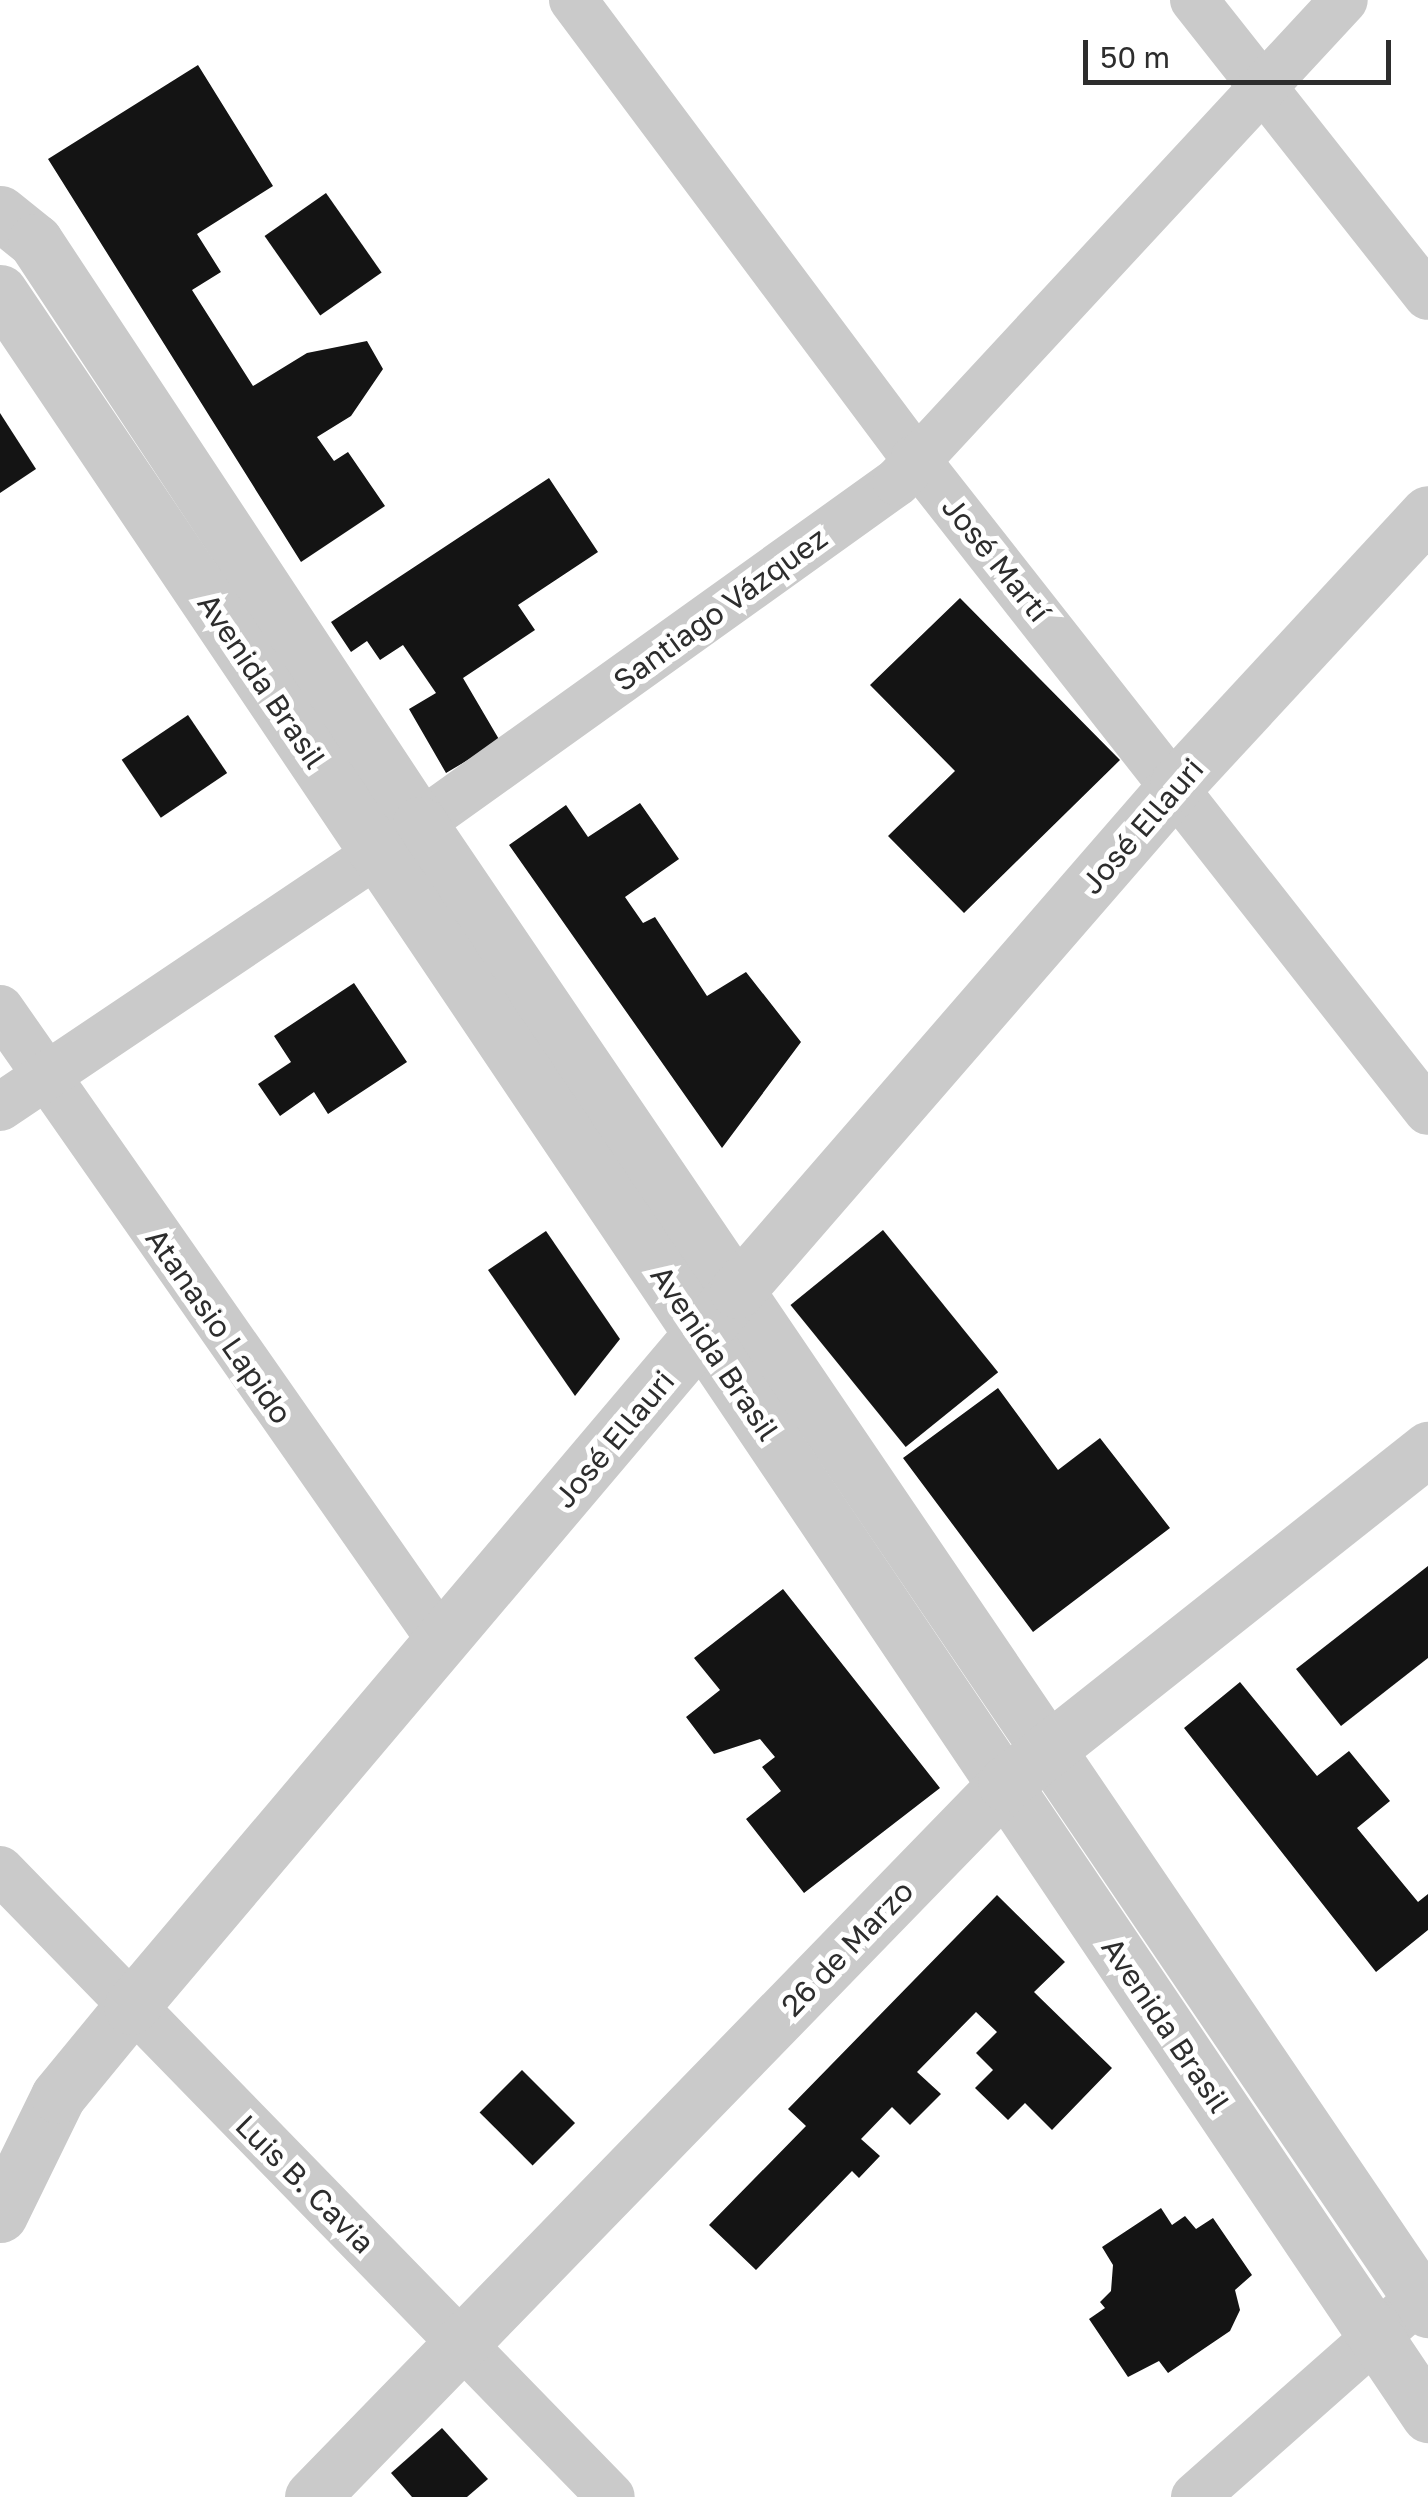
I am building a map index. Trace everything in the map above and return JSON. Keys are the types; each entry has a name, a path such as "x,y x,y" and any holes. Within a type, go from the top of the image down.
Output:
{"street":[{"name":"José Martí","path":"573,0 915,458 1178,784 1428,1111"},
{"path":"1194,0 1428,296"},
{"name":"Santiago Vázquez","path":"0,1107 400,838 897,482 915,458 1344,0"},
{"name":"Avenida Brasil","path":"4,207 35,241 702,1335 1428,2415"},
{"name":"Avenida Brasil","path":"0,292 737,1291 1425,2299"},
{"name":"José Ellauri","path":"0,2215 58,2096 131,2007 737,1291 1178,784 1428,514"},
{"name":"Atanasio Lapido","path":"0,1008 442,1642"},
{"name":"26 de Marzo","path":"312,2497 464,2345 1004,1784 1428,1449"},
{"name":"Luis B. Cavia","path":"0,1870 611,2497"},
{"path":"1195,2497 1373,2334 1425,2299"}],"building":[{"path":"198,65 273,186 197,234 221,272 192,290 253,386 307,353 367,341 383,369 351,416 317,437 334,461 348,452 385,506 301,562 48,159"},
{"path":"326,193 382,272 320,315 265,236"},
{"path":"0,413 36,469 0,493"},
{"path":"549,478 598,552 518,605 535,630 463,678 500,741 446,773 409,709 436,693 403,645 380,660 367,641 351,652 331,622"},
{"path":"960,598 1120,760 964,913 888,836 955,771 870,685"},
{"path":"188,715 227,773 161,818 122,760"},
{"path":"640,803 679,859 625,897 643,923 655,917 707,996 746,972 801,1042 722,1148 509,845 566,805 588,837"},
{"path":"354,983 407,1062 328,1114 314,1092 280,1116 258,1084 291,1062 274,1036"},
{"path":"883,1230 998,1372 906,1447 791,1305"},
{"path":"546,1231 620,1339 575,1396 488,1270"},
{"path":"998,1388 1058,1470 1100,1438 1170,1528 1033,1632 903,1458"},
{"path":"1428,1566 1428,1658 1341,1726 1296,1669"},
{"path":"783,1589 940,1788 804,1893 746,1819 781,1791 762,1767 775,1757 760,1739 714,1754 686,1717 720,1690 694,1658"},
{"path":"1240,1682 1317,1776 1349,1751 1390,1801 1357,1828 1418,1902 1428,1894 1428,1930 1376,1972 1184,1728"},
{"path":"997,1895 1065,1962 1034,1992 1112,2068 1052,2130 1025,2103 1008,2120 975,2088 993,2070 976,2053 997,2032 976,2012 917,2072 941,2094 910,2125 892,2107 861,2139 880,2156 859,2178 852,2171 756,2270 709,2225 806,2126 788,2109"},
{"path":"522,2070 575,2123 533,2165 480,2112"},
{"path":"1161,2208 1172,2225 1185,2216 1196,2229 1213,2218 1252,2275 1235,2290 1240,2310 1230,2331 1168,2373 1159,2361 1128,2377 1089,2319 1105,2308 1100,2302 1111,2291 1113,2265 1102,2247"},
{"path":"442,2428 488,2479 467,2497 412,2497 391,2473"}]}
